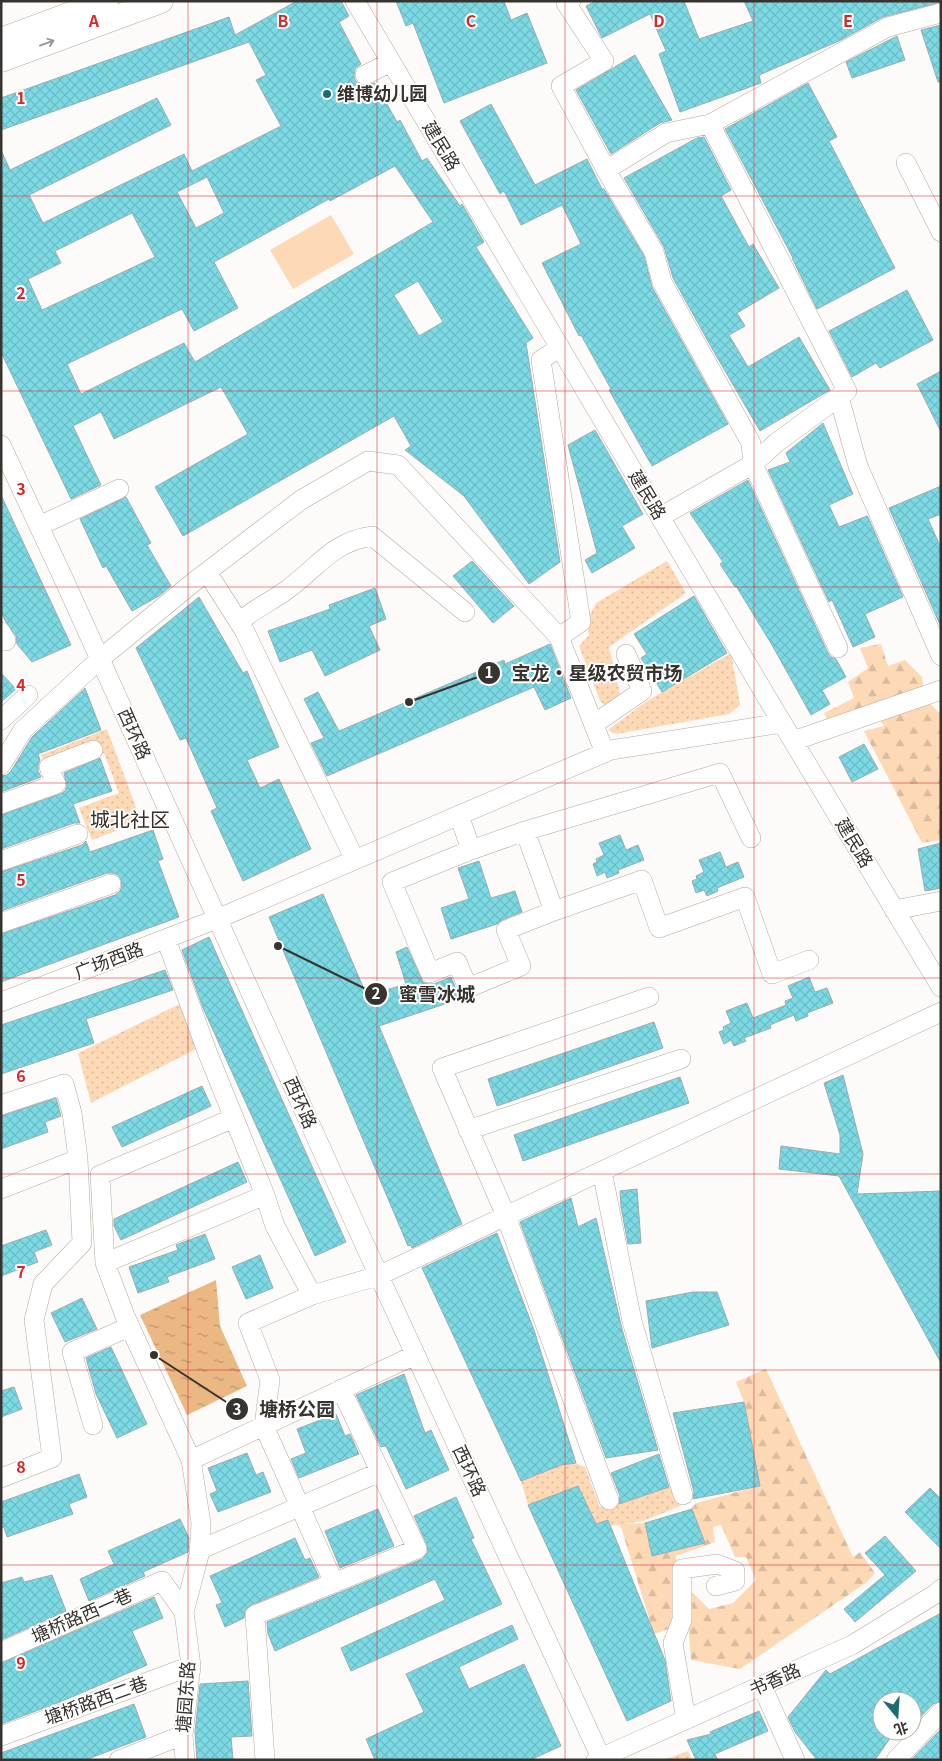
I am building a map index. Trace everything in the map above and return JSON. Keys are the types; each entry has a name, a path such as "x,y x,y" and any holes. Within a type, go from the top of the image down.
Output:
{"main road":[{"path":"1,60 161,1"},
{"path":"1,40 103,2"}],"street":[{"name":"建民路","path":"355,1 782,723 941,987"},
{"path":"570,1 566,3 604,61 561,86 606,170 654,252 662,282 751,443 753,464 838,648"},
{"path":"606,170 666,133 710,124 888,27 941,13"},
{"path":"365,75 391,62"},
{"path":"660,517 753,464 776,443 847,391 710,124"},
{"path":"906,163 941,232"},
{"path":"559,638 581,622 541,360 560,347"},
{"path":"839,397 858,466 941,656"},
{"name":"西环路","path":"1,445 599,1759"},
{"path":"1,765 23,730 100,659 207,572 300,500 368,461 398,465 559,638 605,753"},
{"path":"39,526 119,489"},
{"path":"239,622 253,610 288,590 333,550 361,537 372,536 465,612"},
{"path":"207,572 239,622 355,860"},
{"path":"594,724 642,691 626,654"},
{"path":"793,741 941,690"},
{"path":"1,720 28,695"},
{"name":"广场西路","path":"1,1002 217,919 611,750 782,723"},
{"path":"1,804 56,784 49,766 93,750"},
{"path":"751,838 720,774 526,831 471,850 392,882 430,974 457,962 468,988 521,966 506,930 642,880 658,928 745,897 772,974 809,960"},
{"path":"459,815 471,850"},
{"path":"526,831 554,911"},
{"path":"1,861 78,834"},
{"path":"1,923 111,884"},
{"path":"894,910 941,901"},
{"path":"166,939 208,1054 265,1195 275,1226 312,1294"},
{"path":"609,1500 506,1216 442,1068 649,997"},
{"path":"334,1583 264,1426 270,1380 248,1323 312,1294 378,1276 941,1012"},
{"path":"468,1130 682,1059"},
{"path":"1,1105 64,1084 72,1113 78,1159 82,1243 43,1284 34,1320 52,1458 1,1478"},
{"path":"184,1612 199,1550 201,1523 191,1460 130,1327 105,1263 100,1175 234,1118"},
{"path":"1,1189 78,1159"},
{"path":"602,1171 632,1321 683,1495"},
{"path":"105,1263 265,1195"},
{"path":"93,1424 72,1352 130,1327"},
{"path":"191,1460 415,1355"},
{"path":"265,1760 255,1615 417,1549 341,1389"},
{"path":"199,1550 380,1472"},
{"path":"686,1720 673,1643 682,1620 682,1569 717,1564 735,1571 735,1581 716,1586"},
{"name":"塘园东路","path":"162,1581 184,1612 191,1666 183,1736 185,1760"},
{"name":"塘桥路西一巷","path":"1,1652 162,1581"},
{"name":"书香路","path":"599,1759 852,1645 941,1589"},
{"name":"塘桥路西二巷","path":"1,1736 191,1666"},
{"path":"762,1686 795,1760"},
{"path":"896,1760 941,1712"},
{"path":"118,1760 183,1736"}],"green space":[{"path":"331,215 354,254 293,289 270,250"},
{"path":"667,561 686,593 609,647 621,698 607,707 600,701 579,646 589,635 586,623 596,603"},
{"path":"881,644 888,666 905,660 922,677 925,698 938,712 941,712 941,835 939,840 922,843 864,731 884,726 870,706 828,721 824,713 854,698 848,682 868,668 860,648"},
{"path":"731,653 740,705 729,714 616,734 608,730 647,701"},
{"path":"107,729 141,821 92,840 79,808 119,793 104,753 48,774 41,755"},
{"path":"186,1001 202,1046 91,1103 78,1053"},
{"path":"766,1369 853,1557 860,1552 875,1573 867,1582 740,1669 691,1660 685,1585 709,1609 733,1603 756,1580 746,1557 735,1557 721,1525 713,1527 715,1542 676,1556 677,1626 654,1634 620,1524 645,1523 652,1556 696,1503 759,1486 744,1402 736,1382"},
{"path":"575,1463 585,1467 600,1507 618,1504 673,1486 680,1506 643,1521 611,1526 608,1520 596,1524 578,1486 528,1505 521,1481 561,1465"},
{"path":"688,1751 692,1760 663,1760"}],"water":[{"path":"216,1280 220,1326 247,1386 187,1415 140,1315"}],"building":[{"path":"297,1 341,1 349,16 339,22 361,64 355,69 355,80 359,85 364,86 375,83 397,122 400,120 422,161 427,158 460,206 462,204 484,242 476,247 533,338 526,343 560,562 529,584 464,496 405,450 411,446 394,416 183,536 155,487 248,434 221,387 114,439 101,412 73,426 101,485 71,499 1,352 1,150 10,170 157,98 171,125 29,195 43,223 184,154 192,171 281,126 256,80 266,75 249,42 1,130 1,98 229,17 235,35","holes":["395,166 433,222 195,362 184,343 81,394 67,364 182,309 194,331 238,308 214,262 329,199 330,201","207,177 224,213 196,228 177,192","132,213 155,257 42,310 28,279 61,263 55,251","418,281 443,322 419,336 394,295"]},
{"path":"396,1 504,1 511,20 527,13 547,63 444,103 413,23 406,26"},
{"path":"596,1 684,1 699,39 753,21 744,1 941,2 883,17 839,41 759,75 761,83 680,112 659,54 666,51 650,14 602,38 586,6"},
{"path":"941,25 941,82 938,82 921,30"},
{"path":"897,36 905,60 852,78 846,62"},
{"path":"635,55 672,120 660,123 611,154 576,90"},
{"path":"808,83 837,137 829,141 895,268 817,309 793,258 725,129"},
{"path":"491,104 535,185 587,159 602,189 604,189 644,256 652,287 728,424 652,466 609,390 611,389 581,335 579,336 542,263 581,244 562,205 521,225 504,191 500,194 460,121"},
{"path":"704,137 731,190 721,196 749,247 753,244 779,288 737,313 745,326 729,335 748,367 799,337 830,390 760,431 673,278 664,247 624,178 697,138"},
{"path":"907,290 933,340 880,368 876,363 852,377 829,331"},
{"path":"941,371 941,432 917,384"},
{"path":"823,423 853,494 829,505 839,527 868,517 903,597 865,614 875,637 853,647 832,600 829,602 768,470 790,462 786,453"},
{"path":"595,430 643,514 622,526 635,548 592,573 585,560 597,553 568,445"},
{"path":"748,480 828,653 836,659 846,677 822,690 830,704 811,715 772,645 736,586 720,564 723,562 690,513"},
{"path":"941,486 941,514 928,519 941,548 941,627 889,508"},
{"path":"1,495 71,645 32,662 17,644 16,636 1,612"},
{"path":"126,497 151,543 147,545 171,586 159,596 132,611 106,566 103,568 80,519"},
{"path":"472,561 514,606 493,623 453,576"},
{"path":"375,588 386,619 369,626 380,650 325,676 312,650 280,662 268,631 330,609 329,605"},
{"path":"694,596 727,653 662,692 641,658 647,654 634,634"},
{"path":"199,597 243,673 247,671 279,747 247,760 260,788 279,779 311,849 243,881 211,811 217,808 186,738 180,740 136,648"},
{"path":"550,644 571,698 545,710 534,687 327,776 311,743 324,738 304,699 318,692 339,731 504,660 505,664"},
{"path":"1,673 16,689 1,702"},
{"path":"85,688 101,730 38,754 40,760 38,771 41,777 1,792 1,776 7,775 11,771 32,737"},
{"path":"864,744 878,769 852,782 839,757"},
{"path":"100,758 112,791 73,804 80,823 74,823 1,849 1,815 60,794 65,791 67,786 64,773"},
{"path":"153,830 163,859 158,861 179,917 1,982 1,934 115,895 122,886 118,875 107,873 1,911 1,872 82,845 86,841 90,852"},
{"path":"620,835 626,850 638,845 644,860 618,870 619,873 607,878 605,872 597,876 593,864 597,862 596,859 604,855 599,843"},
{"path":"941,843 941,888 925,891 918,849"},
{"path":"720,852 726,867 738,862 744,877 717,888 718,891 707,896 704,890 696,893 692,881 697,879 696,876 704,872 699,860"},
{"path":"479,861 491,898 515,891 522,912 497,924 451,939 441,908 469,899 458,868"},
{"path":"323,894 367,996 406,984 396,952 407,947 423,982 434,984 451,977 460,999 379,1026 462,1224 412,1248 411,1245 408,1246 269,917"},
{"path":"209,937 346,1242 315,1256 203,1008 182,950"},
{"path":"165,970 173,990 86,1019 94,1043 1,1074 1,1025"},
{"path":"809,977 815,992 827,988 833,1003 807,1013 808,1016 796,1021 794,1015 770,1025 771,1028 744,1038 746,1041 734,1046 731,1040 724,1044 719,1032 724,1030 723,1027 731,1023 726,1011 747,1003 753,1018 786,1005 785,1001 793,998 788,986"},
{"path":"654,1022 663,1048 497,1106 488,1079"},
{"path":"843,1075 863,1154 857,1194 941,1191 941,1363 839,1176 779,1169 781,1146 840,1154 840,1135 824,1083"},
{"path":"680,1077 689,1103 523,1161 514,1135"},
{"path":"202,1086 211,1106 122,1147 112,1127"},
{"path":"56,1098 61,1116 45,1122 48,1132 1,1149 1,1116"},
{"path":"238,1162 247,1182 121,1240 114,1226 114,1219"},
{"path":"637,1189 641,1243 628,1244 620,1191"},
{"path":"571,1198 578,1227 596,1218 622,1329 658,1450 606,1458 520,1222"},
{"path":"46,1230 52,1245 34,1252 38,1262 1,1276 1,1246"},
{"path":"497,1233 534,1330 576,1463 561,1465 521,1481 422,1268"},
{"path":"205,1234 215,1259 167,1277 169,1282 138,1293 129,1267 178,1250 176,1245"},
{"path":"260,1255 273,1288 246,1299 232,1267"},
{"path":"693,1292 717,1292 729,1325 652,1348 646,1301"},
{"path":"82,1298 97,1329 65,1342 51,1313"},
{"path":"111,1347 147,1424 117,1438 96,1394 86,1358"},
{"path":"404,1374 425,1433 431,1430 449,1470 406,1489 386,1446 381,1447 356,1395"},
{"path":"14,1387 22,1409 1,1417 1,1391"},
{"path":"744,1402 760,1486 693,1499 694,1492 673,1413"},
{"path":"336,1414 345,1436 350,1434 359,1454 299,1478 291,1459 306,1453 297,1429"},
{"path":"247,1453 256,1475 263,1472 271,1492 218,1512 210,1494 217,1491 208,1468"},
{"path":"659,1454 669,1487 619,1504 620,1496 611,1473"},
{"path":"79,1474 87,1497 69,1504 73,1514 7,1537 4,1527 1,1528 1,1502"},
{"path":"578,1486 596,1524 608,1520 665,1660 671,1701 627,1721 528,1505"},
{"path":"930,1488 941,1499 941,1549 905,1512"},
{"path":"456,1497 474,1538 471,1539 502,1604 351,1671 341,1648 445,1600 435,1579 275,1651 268,1634 267,1622 422,1559 428,1552 427,1545 414,1516"},
{"path":"378,1509 394,1546 340,1568 325,1531"},
{"path":"692,1509 705,1543 652,1556 645,1523"},
{"path":"180,1519 189,1538 188,1552 143,1572 145,1576 89,1601 80,1579 114,1564 108,1551"},
{"path":"885,1536 916,1571 855,1622 844,1609 885,1575 865,1553"},
{"path":"295,1538 305,1560 310,1558 319,1577 251,1605 245,1610 244,1618 225,1627 216,1605 222,1603 210,1576"},
{"path":"52,1575 66,1611 1,1640 1,1583 22,1577 24,1582"},
{"path":"154,1597 163,1618 132,1631 147,1665 60,1702 1,1724 1,1663"},
{"path":"941,1613 941,1701 933,1704 922,1716 922,1691 872,1691 872,1741 888,1741 875,1760 817,1760 795,1732 788,1717 826,1670 830,1674"},
{"path":"512,1625 518,1639 459,1667 469,1689 524,1664 561,1746 530,1760 375,1760 366,1739 424,1712 406,1674"},
{"path":"248,1681 252,1736 231,1737 233,1760 197,1760 195,1732 200,1684"},
{"path":"134,1704 146,1737 85,1760 1,1760 1,1753"},
{"path":"759,1711 768,1731 715,1754 718,1760 696,1760 687,1740 711,1734 710,1732"},
{"path":"941,1729 941,1760 912,1760 912,1759"}],"place":[{"name":"维博幼儿园","path":"327,94"},
{"name":"宝龙·星级农贸市场","path":"409,702"},
{"name":"蜜雪冰城","path":"278,946"},
{"name":"塘桥公园","path":"154,1355"}],"district":[{"name":"城北社区","path":"130,820"}]}
